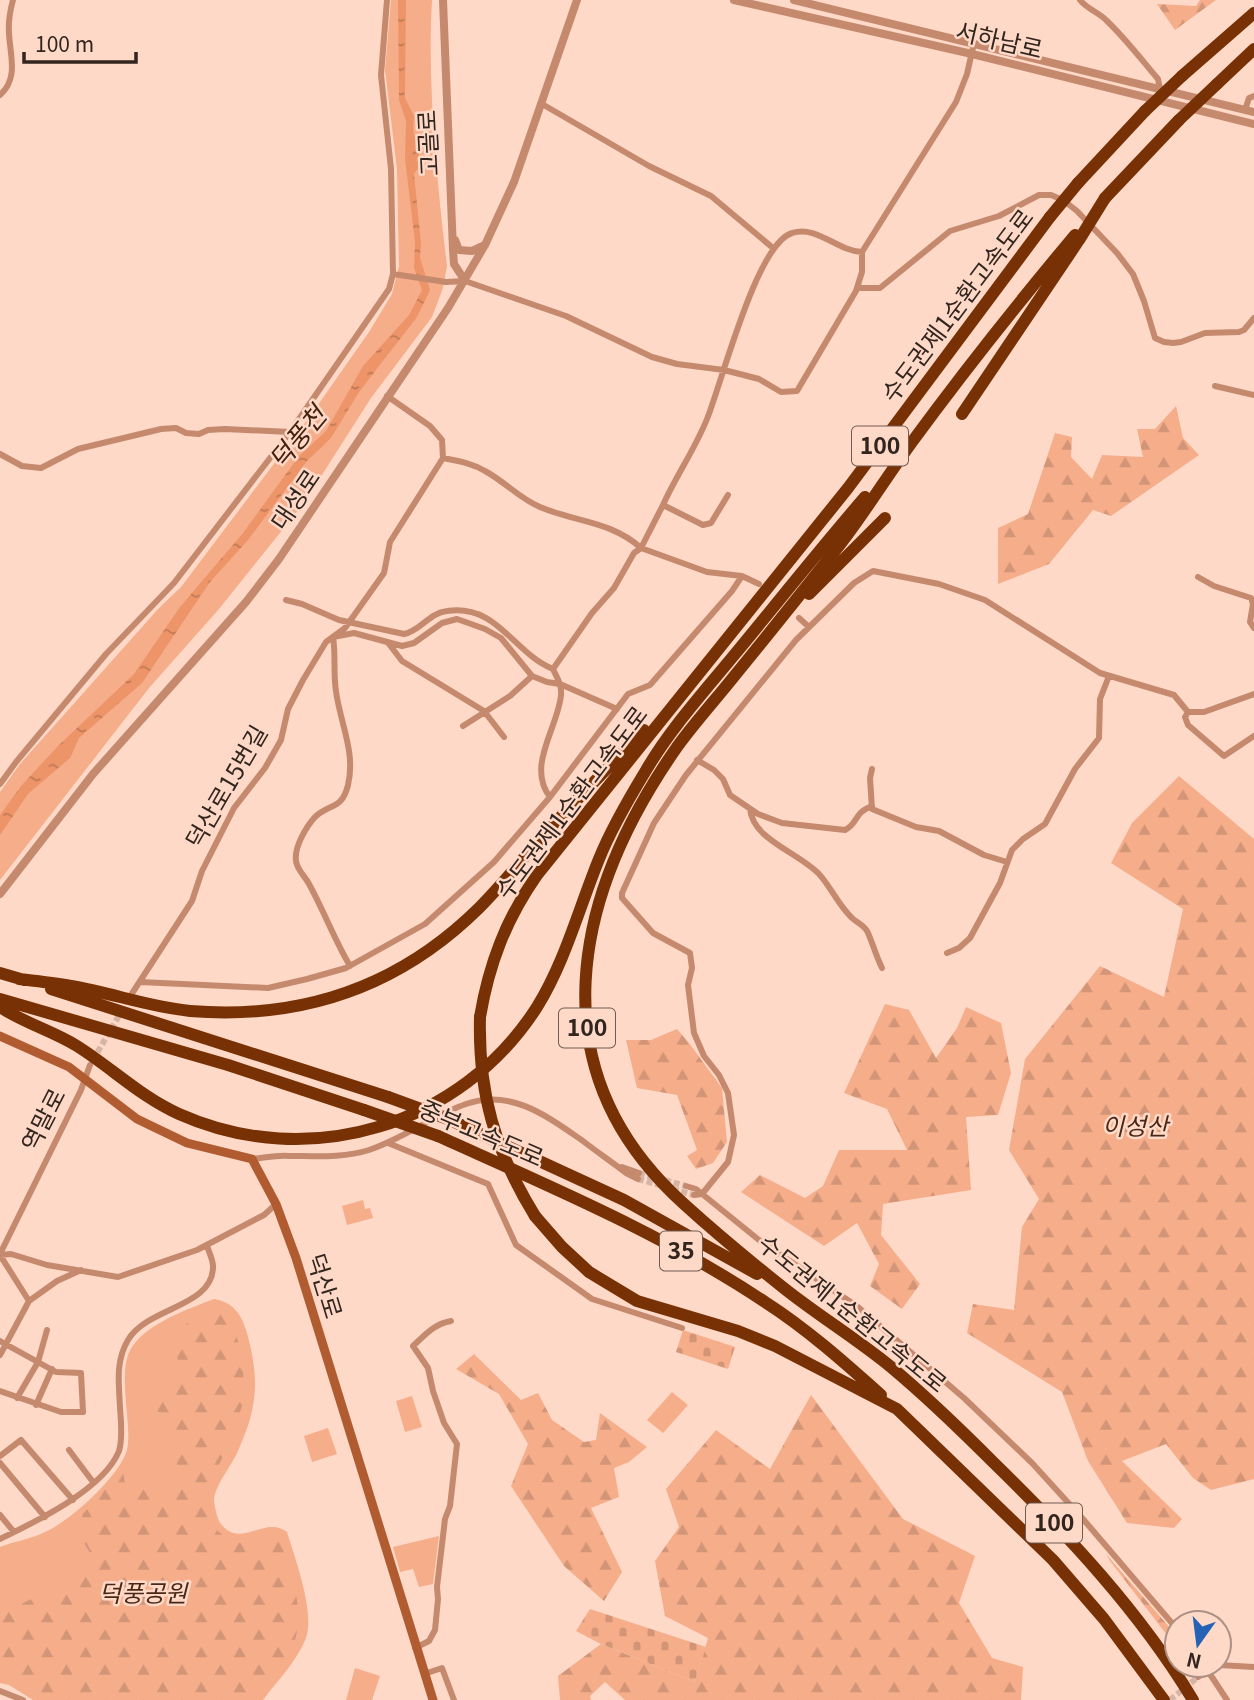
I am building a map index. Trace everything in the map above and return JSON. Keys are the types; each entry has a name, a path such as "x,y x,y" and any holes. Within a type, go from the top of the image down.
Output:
{"highway":[{"name":"수도권제1순환고속도로","path":"1164,1700 1104,1619 1053,1560 897,1409 775,1346 738,1331 649,1305 626,1295 589,1272 562,1247 535,1216 516,1185 490,1117 479,1051 480,1017 487,980 499,941 518,902 537,875 848,488 1078,183 1145,111 1254,13"},
{"name":"수도권제1순환고속도로","path":"1193,1700 1117,1595 1045,1512 957,1426 891,1367 788,1291 680,1201 628,1143 602,1088 590,1052 585,1019 585,989 590,934 618,851 642,802 678,745 849,533 993,333 1077,237 1105,198 1179,120 1254,49"},
{"name":"수도권제1순환고속도로","path":"1217,84 1254,56"},
{"path":"962,414 1077,237"},
{"path":"0,1007 75,1045 150,1099 179,1114 239,1134 295,1139 329,1138 359,1133 408,1117 443,1098 467,1083 501,1053 515,1038 538,1004 557,968 600,856 616,823 646,769 687,710 910,445"},
{"path":"785,615 885,518"},
{"path":"19,979 72,986 151,1006 234,1012 277,1009 327,1000 372,985 427,953 479,909 702,669"},
{"name":"중부고속도로","path":"0,973 388,1097 448,1119 624,1200 788,1291"},
{"name":"중부고속도로","path":"0,999 228,1065 364,1110 438,1136 565,1193 706,1265 765,1302 811,1335 897,1409"}],"main road":[{"path":"0,1036 69,1067 137,1119 187,1143 252,1159"},
{"name":"덕산로","path":"252,1159 276,1204 296,1259 433,1700"}],"street":[{"path":"0,95 11,82 13,64 9,15 13,0"},
{"path":"0,784 106,654 174,583 290,432 389,289 393,274 391,169 381,75 387,0"},
{"name":"고골로","path":"443,0 454,264 465,281"},
{"name":"대성로","path":"0,894 132,728 246,602 286,549 465,281 485,246 514,182 577,0"},
{"name":"서하남로","path":"734,0 972,54 1254,124"},
{"name":"서하남로","path":"794,0 1250,111"},
{"path":"1080,0 1103,17 1119,34 1158,79 1160,89"},
{"path":"393,274 446,282 465,281 566,316 652,357 759,379 781,392 797,391 857,288 862,272 862,251 956,102 967,74 974,43"},
{"path":"1250,111 1249,98 1254,96"},
{"path":"542,104 649,166 711,196 773,248"},
{"path":"857,288 880,288 950,231 999,216 1038,195 1051,195 1077,211 1133,274 1155,338 1164,342 1181,342 1205,333 1239,332 1254,318"},
{"path":"553,669 592,613 614,588 634,552 641,548 706,423 760,271 776,243 791,233 811,230 830,242 853,251 862,251"},
{"path":"453,233 459,250 472,251 485,246"},
{"path":"1216,386 1254,395"},
{"path":"387,397 430,426 442,440 443,458 465,462 484,470 539,507 592,521 632,540 641,548 707,572 742,576 759,584"},
{"path":"0,454 22,466 41,468 78,449 161,429 176,428 186,433 198,434 208,430 225,429 290,432"},
{"name":"덕산로15번길","path":"131,995 192,901 202,871 234,808 265,768 281,740 288,709 303,680 326,642 349,621 383,573 390,542 443,458"},
{"path":"663,505 703,525 711,523 728,495"},
{"path":"694,1195 702,1194 728,1162 734,1135 728,1093 719,1074 704,1056 694,1033 688,985 692,968 690,953 653,933 622,898 626,880 654,823 697,761 810,626 865,575 873,571 893,573 939,584 985,600 1100,673 1174,695 1188,712"},
{"path":"140,982 268,988 350,965 425,924 494,862 550,797 628,694 650,685 732,592 742,576"},
{"path":"1198,577 1214,586 1251,598 1253,604 1250,622 1254,628"},
{"path":"286,600 314,608 339,620 404,634 444,611 470,612 495,622 526,653 553,669 560,684 561,696 548,733 542,763 541,782 550,797"},
{"path":"799,618 810,626"},
{"path":"350,965 336,943 329,922 296,860 296,852 302,838 316,817 344,799 351,767 336,692 333,637 354,634 377,637 389,644 402,646 414,643 442,623 457,620 485,629 501,638 532,676 560,684 617,709"},
{"path":"389,644 402,661 484,711 505,737"},
{"path":"463,726 510,696 532,676"},
{"path":"947,953 959,948 970,938 1000,883 1012,850 1045,824 1075,769 1099,737 1100,699 1109,676"},
{"path":"1188,712 1204,712 1254,694"},
{"path":"1188,712 1185,717 1188,725 1224,755 1254,736"},
{"path":"697,761 714,770 723,779 730,796 750,809 782,823 845,830 852,827 861,810 872,806"},
{"path":"872,769 872,809 916,827 939,831 984,855 1007,862"},
{"path":"750,809 751,820 757,830 819,874 852,918 864,927 882,968"},
{"path":"85,1079 90,1065"},
{"name":"역말로","path":"0,1255 85,1079"},
{"path":"252,1159 358,1153 388,1143 463,1105 486,1099 519,1104 545,1115 617,1166 638,1176"},
{"path":"388,1143 488,1184 516,1245 592,1299 682,1328"},
{"path":"686,1186 702,1194 758,1240 858,1307 964,1398 1032,1463 1163,1613"},
{"path":"29,1301 0,1255 11,1254 47,1265 118,1277 207,1245 264,1215 276,1204"},
{"path":"0,1539 73,1500 113,1461 120,1449 118,1371 128,1340 137,1328 152,1317 200,1294 208,1284 213,1265 207,1245"},
{"path":"0,1355 3,1342 29,1301 57,1281 83,1269"},
{"path":"415,1648 429,1641 435,1630 445,1519 450,1506 457,1444 444,1423 428,1368 413,1346 432,1327 440,1322 451,1321"},
{"path":"17,1398 38,1362 47,1330"},
{"path":"0,1391 61,1412 83,1412 81,1373 56,1372 3,1342"},
{"path":"36,1405 52,1369"},
{"path":"0,1456 21,1440 73,1500"},
{"path":"69,1450 93,1482"},
{"path":"0,1463 44,1517"},
{"path":"0,1515 14,1532"},
{"path":"1233,1666 1254,1667"},
{"path":"424,1674 442,1668 454,1700"},
{"path":"1213,1679 1227,1700"},
{"path":"0,1691 23,1700"}],"green space":[{"path":"391,0 432,0 432,99 447,266 443,288 432,317 371,398 304,503 219,609 149,688 0,880 0,792 20,764 159,608 181,587 313,412 392,294 399,266 397,169 385,70"},
{"path":"1200,0 1216,0 1175,30 1157,4 1196,6"},
{"path":"1176,406 1183,438 1199,455 1111,516 1093,510 1049,564 998,584 998,528 1028,514 1055,433 1072,437 1071,457 1092,479 1102,455 1143,457 1137,429 1155,429"},
{"name":"이성산","path":"1179,776 1254,839 1254,1479 1211,1490 1193,1478 1166,1444 1122,1461 1182,1519 1174,1528 1127,1523 1088,1461 1062,1392 967,1333 973,1304 1014,1310 1022,1227 1039,1199 1009,1150 1025,1059 1100,966 1164,997 1183,909 1111,863 1132,823"},
{"path":"885,1004 909,1010 936,1058 957,1028 966,1007 1001,1023 1011,1073 998,1115 966,1117 971,1190 883,1204 881,1235 920,1284 902,1309 870,1286 879,1264 857,1223 824,1246 741,1192 760,1175 805,1198 823,1186 839,1150 907,1150 887,1109 844,1093"},
{"path":"677,1029 722,1088 727,1142 713,1163 696,1169 687,1156 697,1150 677,1095 637,1088 626,1040 651,1040"},
{"path":"363,1200 365,1209 370,1208 373,1218 347,1225 342,1206"},
{"name":"덕풍공원","path":"214,1299 231,1306 241,1318 251,1348 255,1386 252,1411 245,1434 215,1494 217,1514 226,1530 235,1533 270,1527 287,1532 306,1600 306,1638 292,1662 263,1700 33,1700 9,1685 0,1683 0,1547 55,1527 80,1509 104,1485 127,1450 125,1373 128,1355 142,1335 153,1327"},
{"name":"덕풍공원","path":"214,1309 222,1310 230,1316 234,1326 242,1357 245,1398 203,1500 214,1528 228,1539 239,1543 272,1534 279,1537 296,1597 298,1628 294,1643 283,1663 254,1700 43,1700 5,1675 0,1657 0,1618 12,1608 99,1568 81,1536 81,1522 83,1514 120,1471 123,1472 126,1489 179,1482 176,1458 167,1443 171,1419 156,1411 160,1387 175,1381 178,1362 176,1350 188,1320"},
{"path":"683,1330 735,1347 728,1369 676,1352"},
{"path":"474,1354 521,1400 538,1393 552,1420 584,1442 596,1440 600,1413 647,1447 629,1462 614,1468 619,1497 591,1508 622,1572 604,1601 564,1566 511,1486 528,1444 499,1394 456,1369"},
{"path":"672,1392 688,1405 663,1433 647,1420"},
{"path":"811,1395 903,1519 975,1556 959,1603 992,1658 1023,1667 1021,1700 625,1700 605,1682 590,1696 591,1700 560,1700 558,1676 601,1644 695,1682 708,1638 665,1616 655,1561 679,1527 666,1489 716,1430 770,1469"},
{"path":"412,1396 422,1427 405,1432 396,1401"},
{"path":"328,1428 337,1454 312,1462 304,1436"},
{"path":"439,1536 433,1584 419,1587 413,1569 400,1572 393,1547"},
{"path":"1106,1554 1163,1620 1163,1630"},
{"path":"590,1609 706,1647 695,1682 601,1644 576,1631"},
{"path":"355,1668 380,1676 372,1700 346,1700"}],"water":[{"path":"398,0 406,0 405,98 414,116 413,129 421,164 414,174 420,258 430,290 417,317 359,392 331,438 307,461 248,540 210,582 142,683 79,738 70,758 28,794 0,835 0,815 21,786 59,745 134,674 180,607 243,533 299,456 326,431 363,366 409,315 422,290 414,268 415,242 405,159 406,121 399,100"}],"tunnel":[{"path":"93,1060 121,1012"},
{"path":"639,1173 686,1186"},
{"path":"638,1179 694,1195"},
{"path":"1170,1700 1196,1679"}],"water label":[{"name":"덕풍천","path":"298,438"}]}
